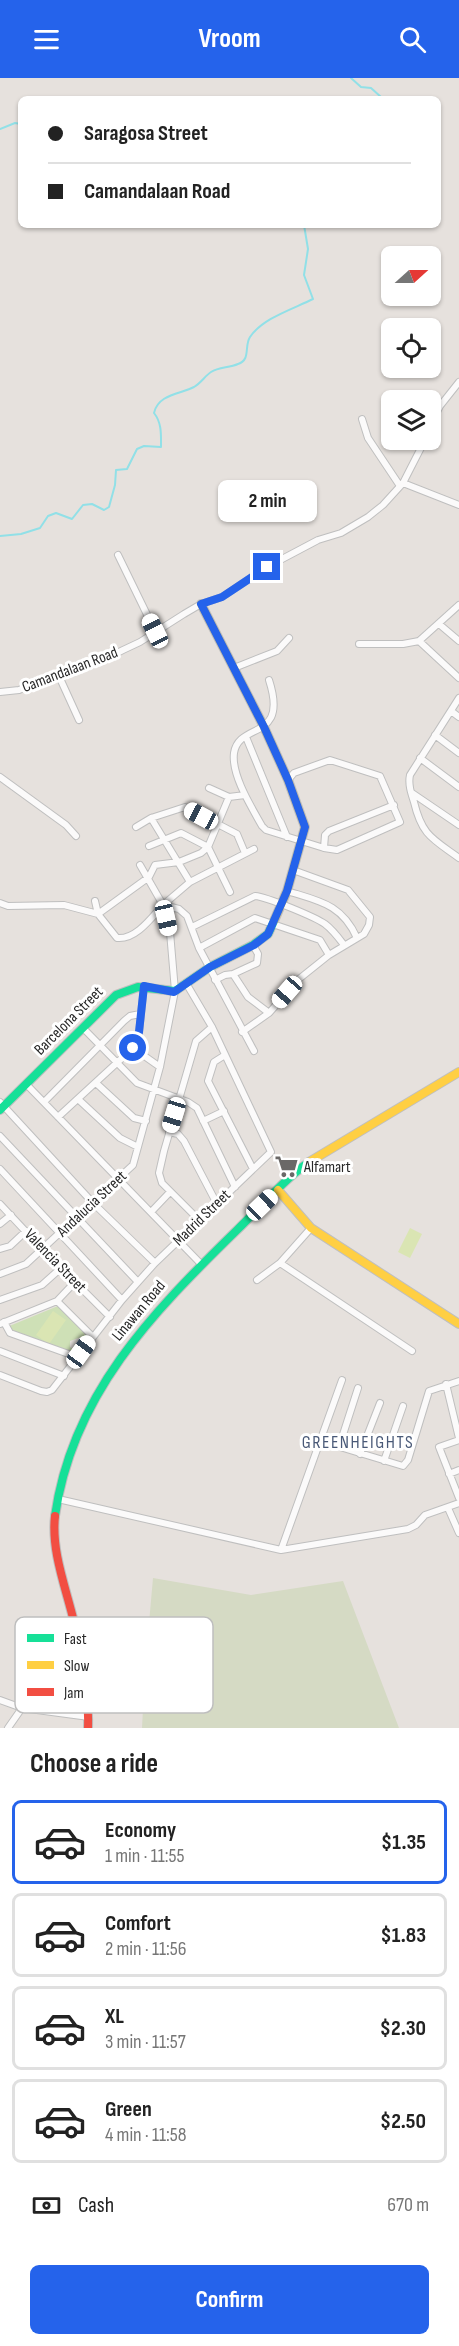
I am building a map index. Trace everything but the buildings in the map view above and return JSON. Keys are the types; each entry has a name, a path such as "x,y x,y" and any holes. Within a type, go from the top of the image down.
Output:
{"street":[{"path":"441,405 459,382"},
{"path":"362,419 368,438 401,484 459,505"},
{"name":"Camandalaan Road","path":"0,692 19,690 58,674 100,661 140,642 201,604 222,597 267,567 318,540 340,533 368,517 383,505 401,484 420,450"},
{"path":"118,555 155,631"},
{"path":"174,992 210,967 262,940 273,926 287,891 305,827 288,780 264,727 201,604"},
{"path":"359,644 403,644 419,640 459,605"},
{"path":"439,624 459,641"},
{"path":"234,668 278,651 289,638"},
{"path":"419,640 459,678"},
{"path":"58,674 79,720"},
{"path":"268,680 273,694 272,718 264,727 239,743 234,751 234,764 245,795 262,826 266,830 301,844 337,850 400,822 380,776 330,760 294,773 288,780"},
{"path":"459,698 420,758 410,775 409,782 419,821 426,834 459,858"},
{"path":"451,711 459,717"},
{"path":"435,735 459,753"},
{"path":"246,737 287,837"},
{"path":"420,758 459,787"},
{"path":"0,777 66,825 76,836"},
{"path":"209,788 229,797 245,795"},
{"path":"411,792 459,825"},
{"path":"98,914 149,877 156,866 179,862 201,853 208,847 229,797"},
{"path":"324,848 325,835 329,831 394,805"},
{"path":"136,827 151,818 185,807 237,834 245,854"},
{"path":"151,818 190,882"},
{"path":"149,846 181,833 208,847 230,892"},
{"path":"95,901 98,914 117,938 123,939 148,922 163,905 190,882 254,849"},
{"name":"Andalucia Street","path":"0,1274 26,1264 133,1165 160,1067 174,992 170,932 163,905 149,877 140,865"},
{"path":"242,1032 269,1013 298,979 329,955 364,934 369,925 370,917 348,890 293,870"},
{"path":"287,891 324,903 340,911 357,938"},
{"path":"192,927 255,896 266,897 323,922 337,934 344,945"},
{"path":"0,903 8,906 64,905 98,914"},
{"path":"163,905 179,909 187,916 199,948 254,1051"},
{"path":"199,948 255,918 273,926 320,940 329,955"},
{"path":"215,980 257,963 258,954 254,945"},
{"path":"233,974 248,997 269,1013"},
{"name":"Madrid Street","path":"0,1375 47,1392 52,1390 122,1300 155,1263 271,1152 212,1027 186,983"},
{"path":"58,1117 137,1042 144,986"},
{"name":"Barcelona Street","path":"1,1106 27,1085 116,994 128,988 144,986 174,992"},
{"path":"44,1102 99,1044 130,1016 140,1014"},
{"path":"197,1223 197,1218 162,1184 159,1173 196,1041 212,1027"},
{"path":"83,1028 137,1083 196,1108 234,1187"},
{"path":"133,1048 160,1067"},
{"path":"225,1055 214,1062 208,1081 253,1169"},
{"name":"Linawan Road","path":"74,1617 54,1529 58,1499 64,1470 77,1435 117,1360 201,1264 313,1159 459,1072"},
{"path":"96,1083 134,1118 146,1121"},
{"path":"27,1085 201,1264"},
{"path":"78,1100 120,1138 138,1147"},
{"path":"1,1106 93,1203 155,1263"},
{"path":"203,1121 224,1111"},
{"path":"170,1132 178,1134 184,1141 217,1204"},
{"path":"0,1136 138,1282"},
{"path":"0,1169 122,1300"},
{"path":"278,1190 311,1228 459,1324"},
{"path":"151,1212 170,1192"},
{"name":"Valencia Street","path":"0,1204 110,1317"},
{"path":"0,1224 10,1215"},
{"path":"256,1280 280,1263 311,1228"},
{"path":"0,1249 10,1246 26,1231"},
{"path":"280,1263 412,1351"},
{"path":"0,1300 42,1286 61,1268"},
{"path":"75,1282 57,1301 2,1323 9,1333 78,1357"},
{"path":"57,1301 93,1336"},
{"path":"0,1351 64,1376"},
{"path":"281,1550 342,1380"},
{"path":"320,1441 403,1466 406,1464 429,1391 459,1381"},
{"path":"446,1384 459,1439 440,1447 459,1498"},
{"path":"339,1447 358,1388"},
{"path":"360,1454 380,1403"},
{"path":"384,1461 403,1406"},
{"path":"449,1474 459,1470"},
{"path":"58,1499 281,1550 408,1529 416,1525 425,1515 459,1503"},
{"path":"448,1508 459,1533"},
{"path":"0,1700 15,1706"},
{"path":"8,1728 18,1713"},
{"path":"58,1713 88,1717"},
{"name":"Linawan Road","path":"88,1713 88,1728"}],"green space":[{"path":"410,1228 422,1234 410,1258 398,1252"},
{"path":"58,1306 93,1339 90,1344 81,1337 70,1341 70,1347 81,1355 15,1334 7,1327"},
{"path":"53,1311 66,1320 49,1344 36,1335"},
{"path":"153,1578 251,1595 343,1581 399,1728 142,1728 143,1713 213,1713 213,1617 150,1617"}],"waterway":[{"path":"351,78 361,87 371,88 380,96"},
{"path":"0,129 18,124"},
{"path":"0,536 21,534 40,528 48,516 56,513 72,519 83,505 92,504 104,510 109,507 115,485 116,470 127,469 137,449 144,446 161,447 160,425 154,413 160,402 194,387 214,370 242,362 246,356 248,341 256,330 270,319 313,299 304,275 308,249 304,228"}],"traffic: fast":[{"path":"0,1110 116,995 138,987 175,991 210,967 253,945 268,934 274,921"},
{"path":"55,1516 64,1472 79,1432 98,1394 120,1359 175,1293 280,1187 309,1162"}],"traffic: slow":[{"path":"201,604 264,727 288,780 305,827 287,891 274,921"},
{"path":"309,1162 459,1072"},
{"path":"278,1190 311,1228 459,1324"}],"traffic: jam":[{"path":"55,1516 57,1556 73,1617"},
{"path":"88,1713 88,1728"}],"place":[{"name":"Alfamart","path":"286,1167"}],"district":[{"name":"GREENHEIGHTS","path":"358,1442"}],"route":[{"path":"133,1048 139,1032 144,986 174,992 210,967 254,945 268,934 287,891 303,841 305,827 288,780 254,706 201,604 222,597 267,567"}]}
